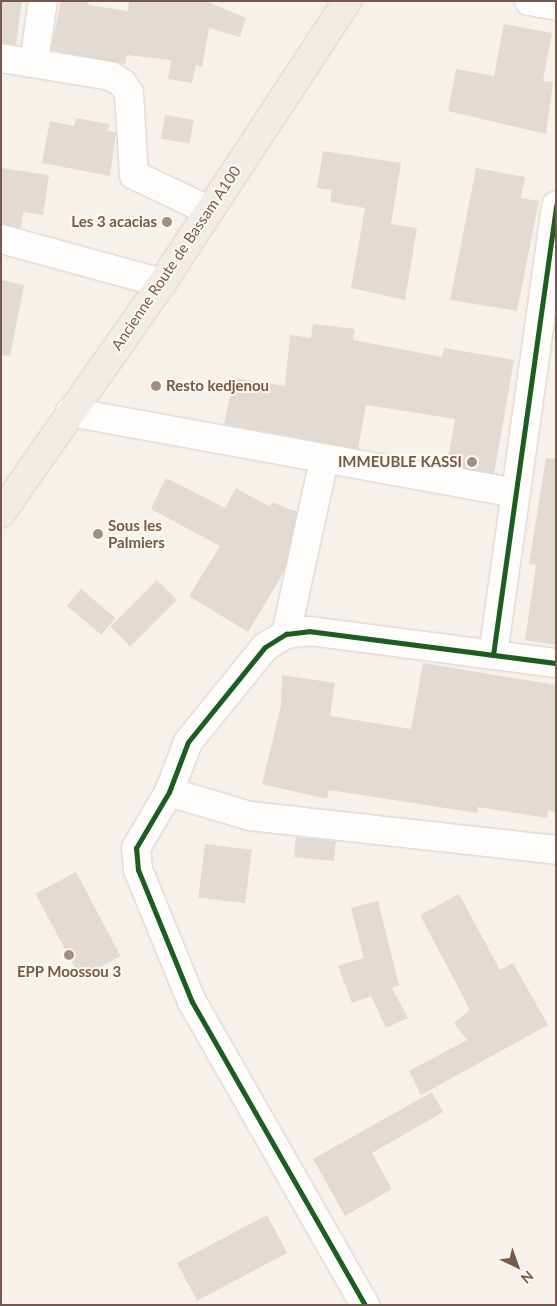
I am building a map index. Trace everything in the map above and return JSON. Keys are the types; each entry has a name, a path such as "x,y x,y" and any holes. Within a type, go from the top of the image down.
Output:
{"main road":[{"name":"Ancienne Route de Bassam A100","path":"1,513 70,412 162,284 208,210 347,1"}],"street":[{"path":"34,61 43,1"},
{"path":"528,1 556,6"},
{"path":"1,58 34,61 111,76 122,83 128,93 134,175 208,210"},
{"path":"494,655 514,493 556,205"},
{"path":"1,240 162,284"},
{"path":"70,412 324,460 514,493"},
{"path":"286,634 324,460"},
{"path":"365,1305 257,1109 210,1036 138,870 136,848 141,835 169,792 188,742 265,647 286,634 309,630 556,663"},
{"path":"169,792 250,816 556,850"}],"building":[{"path":"1,1 22,1 16,45 1,43"},
{"path":"61,1 88,1 88,5 128,11 129,1 206,1 246,18 240,37 209,28 202,67 196,65 192,83 168,79 171,60 127,55 125,64 51,50"},
{"path":"504,24 552,33 543,81 553,82 546,134 448,111 456,69 494,76"},
{"path":"165,115 194,120 189,144 161,139"},
{"path":"76,118 109,124 108,131 116,132 110,176 42,163 50,121 74,126"},
{"path":"323,151 401,163 391,224 417,228 405,300 351,288 365,208 330,202 332,190 317,188"},
{"path":"1,168 49,175 43,215 23,212 21,228 1,224"},
{"path":"476,168 525,177 521,198 539,201 517,311 450,300"},
{"path":"1,280 24,285 10,356 1,355"},
{"path":"313,324 355,329 353,340 442,357 444,348 514,360 494,474 447,465 455,419 366,405 358,449 224,424 234,378 285,386 290,335 311,338"},
{"path":"546,458 556,459 556,645 525,640 536,565 529,564"},
{"path":"166,478 225,508 236,488 270,507 272,502 297,512 284,572 248,632 189,596 220,546 151,509"},
{"path":"157,580 177,600 130,646 110,627"},
{"path":"81,589 115,618 101,635 67,606"},
{"path":"423,663 556,685 556,812 548,811 547,818 478,807 477,813 329,790 327,799 262,784 281,706 282,675 335,683 330,716 411,729"},
{"path":"296,837 336,841 334,861 294,857"},
{"path":"205,844 252,850 245,903 198,898"},
{"path":"76,872 121,956 80,977 35,894"},
{"path":"459,894 500,970 513,963 548,1025 421,1095 409,1071 467,1040 454,1023 470,1010 420,915"},
{"path":"378,901 399,985 392,988 408,1018 386,1028 371,996 352,1003 338,966 364,958 351,908"},
{"path":"432,1092 443,1112 372,1153 392,1189 345,1216 313,1159"},
{"path":"267,1215 287,1253 197,1301 177,1263"}],"cycle path":[{"path":"493,655 556,205"},
{"path":"365,1305 192,1002 138,870 136,848 169,792 188,742 265,647 286,634 309,631 556,663"}],"place":[{"name":"Les 3 acacias","path":"167,222"},
{"name":"Resto kedjenou","path":"156,386"},
{"name":"IMMEUBLE KASSI","path":"472,462"},
{"name":"Sous les Palmiers","path":"98,534"},
{"name":"EPP Moossou 3","path":"69,955"}]}
